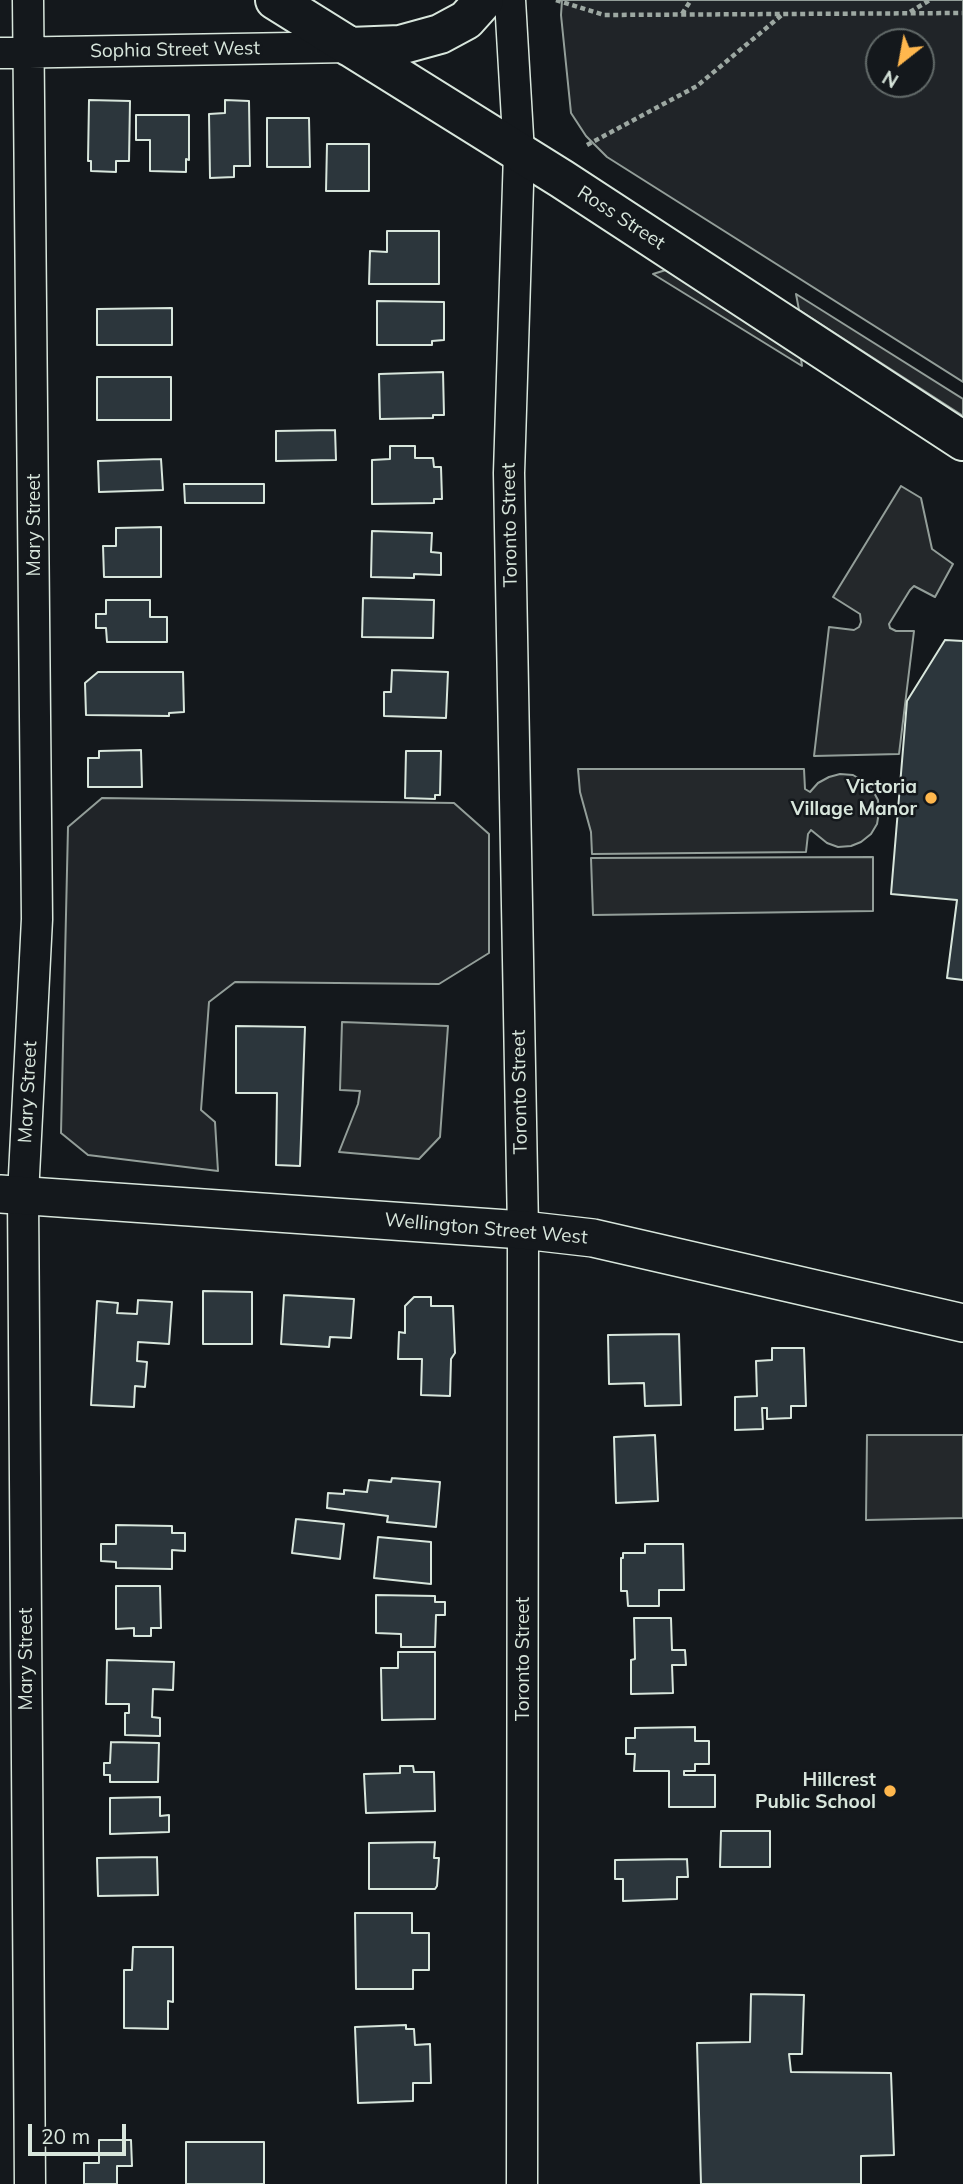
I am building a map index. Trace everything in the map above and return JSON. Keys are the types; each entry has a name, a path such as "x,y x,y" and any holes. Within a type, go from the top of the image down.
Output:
{"main road":[{"name":"Ross Street","path":"275,0 519,153 963,441"},
{"path":"350,47 400,45 440,34 466,20 484,0"}],"street":[{"name":"Mary Street","path":"28,0 37,919 12,1195 30,2184"},
{"name":"Toronto Street","path":"510,0 519,153 509,473 523,1230 522,2184"},
{"name":"Sophia Street West","path":"0,53 350,47"},
{"name":"Wellington Street West","path":"12,1195 523,1230 593,1238 963,1323"}],"path":[{"path":"556,0 604,15 963,13"},
{"path":"681,15 691,0"},
{"path":"909,12 930,0"},
{"path":"587,145 697,86 784,13"}],"shaded area":[{"path":"562,0 963,0 963,382 607,157 586,136 571,113 561,15"},
{"path":"669,269 800,351 802,366 653,274"},
{"path":"796,294 963,399 963,416 799,310"},
{"path":"901,486 921,498 932,549 953,564 935,597 914,586 889,624 890,628 896,631 914,631 899,754 814,756 829,627 854,630 861,622 860,614 833,597"},
{"path":"578,769 804,769 805,789 810,792 818,783 829,777 853,775 872,789 878,800 879,812 877,824 871,834 851,846 838,847 827,843 811,830 806,852 592,854 591,832 580,792"},
{"path":"102,798 454,803 489,834 489,953 439,984 235,982 209,1002 201,1110 215,1122 218,1171 88,1155 61,1133 68,827"},
{"path":"873,857 873,911 593,915 591,858"},
{"path":"342,1022 448,1026 440,1137 419,1159 339,1152 358,1104 360,1091 340,1090"},
{"path":"867,1435 963,1435 963,1518 866,1520"}],"building":[{"path":"89,100 130,101 129,161 116,161 116,172 91,171 91,161 88,161"},
{"path":"225,100 249,101 250,166 234,166 234,177 210,178 209,114 225,113"},
{"path":"136,115 189,115 189,160 186,159 186,172 150,171 150,140 136,140"},
{"path":"267,118 309,118 310,167 267,167"},
{"path":"327,144 369,144 369,191 326,191"},
{"path":"387,231 439,231 439,284 369,284 370,251 387,252"},
{"path":"377,301 444,302 444,340 432,341 432,345 377,345"},
{"path":"172,308 172,345 97,345 97,309"},
{"path":"443,372 444,415 433,415 433,418 380,419 379,374"},
{"path":"97,377 171,377 171,420 97,420"},
{"path":"335,430 336,460 276,461 276,431"},
{"path":"390,446 415,446 415,458 433,458 434,467 441,467 442,499 434,499 434,503 372,504 372,460 390,459"},
{"path":"161,459 163,490 99,492 98,461"},
{"path":"184,484 264,484 264,503 185,503"},
{"path":"161,527 161,577 104,577 103,546 116,546 116,528"},
{"path":"372,531 432,533 431,552 441,553 441,575 414,574 414,578 371,577"},
{"path":"363,598 434,600 433,638 362,637"},
{"path":"106,600 150,600 150,617 167,617 167,642 107,642 106,628 96,628 96,614 106,614"},
{"name":"Victoria Village Manor","path":"945,640 963,641 963,980 947,978 957,900 891,894 907,701"},
{"path":"392,670 448,672 446,718 384,716 384,692 391,692"},
{"path":"98,672 183,672 184,712 169,713 169,716 86,715 85,683"},
{"path":"141,750 142,787 88,787 88,758 99,758 99,751"},
{"path":"406,751 441,751 440,795 435,795 435,799 405,798"},
{"path":"236,1026 305,1027 300,1166 276,1165 277,1093 236,1093"},
{"path":"203,1291 252,1292 252,1344 203,1344"},
{"path":"284,1295 354,1299 351,1338 330,1337 329,1347 281,1344"},
{"path":"414,1297 431,1297 431,1306 453,1306 455,1353 451,1359 450,1396 421,1395 422,1359 398,1359 399,1332 405,1333 405,1306"},
{"path":"138,1300 172,1302 169,1344 138,1342 137,1361 147,1362 145,1387 135,1386 134,1407 91,1405 97,1301 118,1303 117,1313 137,1314"},
{"path":"679,1334 681,1405 645,1406 644,1383 609,1384 608,1335"},
{"path":"772,1348 804,1348 806,1406 791,1406 791,1418 767,1419 767,1408 762,1408 763,1429 735,1430 735,1397 757,1396 756,1361 772,1360"},
{"path":"655,1435 658,1501 616,1503 614,1437"},
{"path":"392,1478 440,1482 436,1527 387,1522 388,1516 327,1508 328,1493 344,1494 344,1490 367,1492 369,1480 391,1482"},
{"path":"296,1519 344,1524 340,1559 292,1553"},
{"path":"116,1525 172,1526 172,1533 185,1533 185,1551 172,1550 172,1569 116,1568 116,1562 101,1561 101,1544 116,1544"},
{"path":"378,1537 431,1542 431,1584 374,1578"},
{"path":"645,1544 683,1544 684,1590 659,1590 659,1606 628,1606 627,1591 621,1591 621,1558 623,1553 645,1553"},
{"path":"116,1586 160,1586 161,1628 151,1628 151,1636 134,1636 134,1628 116,1629"},
{"path":"376,1595 435,1596 435,1602 445,1602 445,1615 436,1615 435,1647 401,1647 401,1634 376,1633"},
{"path":"634,1618 671,1618 672,1650 685,1650 686,1665 672,1665 673,1693 631,1694 631,1660 635,1659"},
{"path":"398,1652 435,1652 435,1719 382,1720 381,1668 398,1668"},
{"path":"107,1660 174,1662 173,1690 153,1689 152,1717 160,1718 160,1736 125,1735 125,1713 129,1713 129,1704 106,1704"},
{"path":"695,1727 695,1741 709,1741 709,1764 695,1764 695,1771 684,1771 684,1775 715,1775 715,1807 669,1807 669,1771 634,1771 635,1754 626,1754 626,1738 635,1738 635,1728"},
{"path":"111,1742 159,1743 158,1782 110,1782 110,1775 104,1775 104,1763 110,1763"},
{"path":"400,1766 413,1766 414,1772 434,1772 435,1811 366,1813 364,1774 400,1773"},
{"path":"160,1797 160,1816 169,1815 169,1832 110,1834 110,1798"},
{"path":"721,1831 770,1831 770,1867 720,1867"},
{"path":"435,1842 434,1858 439,1858 435,1889 369,1889 369,1843"},
{"path":"157,1857 158,1895 98,1896 97,1858"},
{"path":"687,1859 688,1877 677,1877 677,1899 623,1901 623,1879 615,1879 615,1860"},
{"path":"355,1913 412,1913 412,1933 429,1933 429,1970 413,1970 413,1989 356,1989"},
{"path":"133,1947 173,1947 173,2002 168,2001 168,2029 124,2028 124,1970 132,1970"},
{"path":"751,1994 804,1995 802,2054 789,2054 791,2072 891,2073 894,2155 861,2156 861,2184 701,2184 697,2043 750,2042"},
{"path":"406,2025 406,2029 414,2029 415,2045 430,2044 431,2083 413,2083 413,2101 358,2103 355,2027"},
{"path":"99,2140 131,2140 132,2166 117,2166 117,2184 84,2184 84,2163 99,2163"},
{"path":"186,2142 264,2142 264,2184 186,2184"}],"place":[{"name":"Victoria Village Manor","path":"931,798"},
{"name":"Hillcrest Public School","path":"890,1791"}]}
